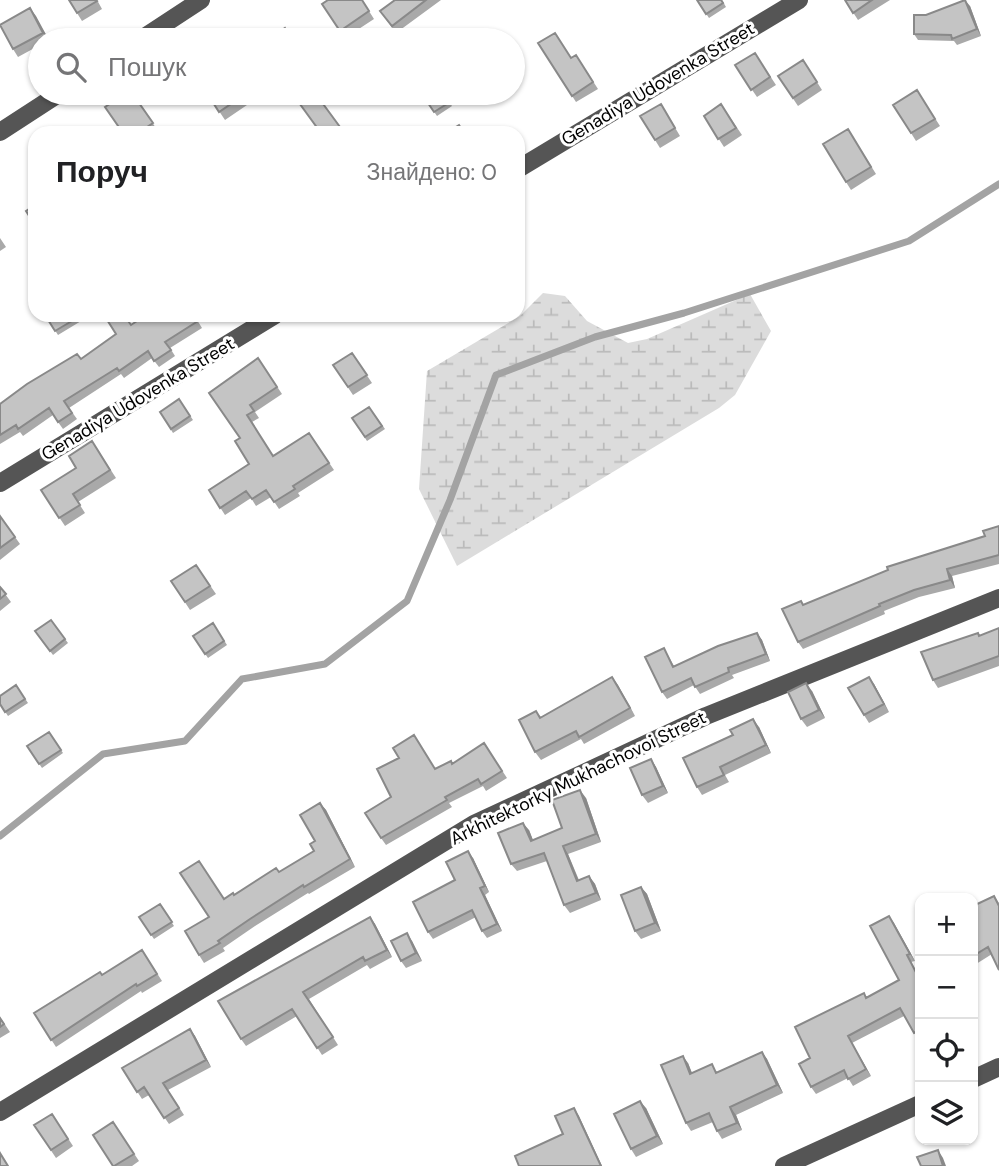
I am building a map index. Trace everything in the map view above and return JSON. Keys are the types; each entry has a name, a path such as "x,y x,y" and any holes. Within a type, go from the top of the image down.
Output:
{"street":[{"path":"158,28 201,0"},
{"name":"Genadiya Udovenka Street","path":"525,165 799,0"},
{"path":"0,132 42,105"},
{"name":"Genadiya Udovenka Street","path":"0,483 264,322"},
{"name":"Arkhitektorky Mukhachovoi Street","path":"0,1112 474,824 706,716 999,598"},
{"path":"978,1077 999,1067"},
{"path":"784,1166 915,1106"}],"green space":[{"path":"543,293 565,296 587,321 628,343 647,339 750,294 771,331 735,395 719,408 457,566 419,489 427,371 510,322 525,322 525,311"}],"building":[{"path":"69,0 96,0 97,1 77,13"},
{"path":"328,0 362,0 369,11 344,28 338,28 322,4"},
{"path":"395,0 426,0 392,26 380,11"},
{"path":"697,0 721,0 723,3 706,14"},
{"path":"845,0 872,0 853,13"},
{"path":"965,0 977,29 952,39 951,35 914,34 914,15 926,15"},
{"path":"30,8 40,28 28,28 28,41 13,49 0,25"},
{"path":"555,33 571,58 576,55 593,82 572,96 538,43"},
{"path":"755,53 770,77 751,90 735,65"},
{"path":"803,60 817,82 793,98 778,76"},
{"path":"917,90 935,119 911,133 893,105"},
{"path":"661,104 675,128 655,140 640,116"},
{"path":"721,104 736,128 718,139 704,116"},
{"path":"140,105 153,123 148,126 118,126 105,107"},
{"path":"215,105 229,105 219,112"},
{"path":"301,105 324,105 339,126 316,126"},
{"path":"429,105 445,105 434,112"},
{"path":"848,129 871,167 846,182 823,144"},
{"path":"49,322 70,322 55,331"},
{"path":"108,322 129,322 131,325 136,322 196,322 165,342 171,350 154,361 148,351 119,371 117,368 64,401 72,413 58,422 49,408 18,429 16,425 0,435 0,404 77,354 81,359 116,334"},
{"path":"352,353 367,375 348,387 333,365"},
{"path":"258,358 277,387 250,405 254,411 247,415 273,456 309,433 329,463 274,502 266,490 252,499 246,491 220,508 209,490 249,464 235,441 240,438 209,393"},
{"path":"179,399 190,416 171,429 160,412"},
{"path":"369,407 382,426 365,437 352,418"},
{"path":"92,441 110,470 73,494 80,505 59,518 41,490 76,468 69,456"},
{"path":"0,516 15,537 0,548"},
{"path":"999,526 999,555 947,569 950,580 879,604 880,606 798,642 782,609 801,601 803,605 888,570 887,567 985,536 983,531"},
{"path":"196,565 210,586 185,602 171,581"},
{"path":"0,587 6,594 0,599"},
{"path":"51,620 65,639 50,651 35,631"},
{"path":"213,623 224,641 205,654 193,636"},
{"path":"999,628 999,656 933,680 921,652"},
{"path":"757,633 766,654 728,668 729,672 695,687 691,678 662,692 645,657 664,648 673,667 718,646"},
{"path":"612,677 630,708 579,737 576,731 535,752 519,720 536,711 540,718"},
{"path":"869,677 884,704 864,715 848,688"},
{"path":"806,683 819,710 801,719 788,692"},
{"path":"16,685 25,699 5,712 0,704 0,696"},
{"path":"753,719 766,745 720,767 724,775 697,787 683,758 733,735 730,730"},
{"path":"49,732 61,750 39,764 27,746"},
{"path":"414,735 435,769 451,761 452,764 484,743 502,771 481,784 478,779 445,797 447,800 381,838 365,813 391,797 377,769 399,758 393,748"},
{"path":"651,759 663,786 642,795 630,768"},
{"path":"580,790 596,834 563,846 577,881 589,876 596,893 564,905 544,853 511,864 498,833 523,823 531,841 562,828 552,800"},
{"path":"320,803 350,859 304,887 303,885 199,955 185,931 209,917 180,873 199,861 224,899 233,893 234,895 276,868 279,872 314,851 310,844 315,841 300,815"},
{"path":"468,851 485,886 480,888 497,924 482,931 472,910 428,932 413,902 455,880 446,862"},
{"path":"641,887 655,923 635,931 621,895"},
{"path":"994,896 999,906 999,970 988,947 978,953 978,904"},
{"path":"160,904 172,922 151,935 139,917"},
{"path":"889,916 910,954 907,955 915,970 915,1032 900,1008 848,1036 866,1069 848,1079 844,1070 811,1087 799,1064 810,1058 795,1027 864,993 866,998 899,980 870,926"},
{"path":"370,917 387,950 365,961 363,957 303,992 333,1037 317,1048 292,1009 241,1039 218,1001"},
{"path":"407,933 416,953 401,961 391,941"},
{"path":"142,950 157,974 137,986 136,984 51,1040 34,1013 100,972 102,975"},
{"path":"190,1029 206,1060 163,1083 179,1108 164,1118 144,1087 137,1092 122,1068"},
{"path":"762,1052 777,1085 730,1107 737,1123 717,1131 709,1113 686,1123 661,1065 683,1056 690,1074 712,1064 716,1073"},
{"path":"640,1101 657,1136 631,1149 614,1114"},
{"path":"574,1108 601,1166 519,1166 515,1156 563,1134 555,1116"},
{"path":"52,1114 68,1139 51,1150 34,1125"},
{"path":"113,1122 134,1154 114,1166 93,1135"},
{"path":"938,1150 943,1166 921,1166 917,1157"},
{"path":"0,1153 8,1166 0,1166"}],"waterway":[{"path":"0,836 103,754 185,741 242,679 325,664 407,601 450,500 496,375 595,337 684,313 909,241 999,184"}]}
